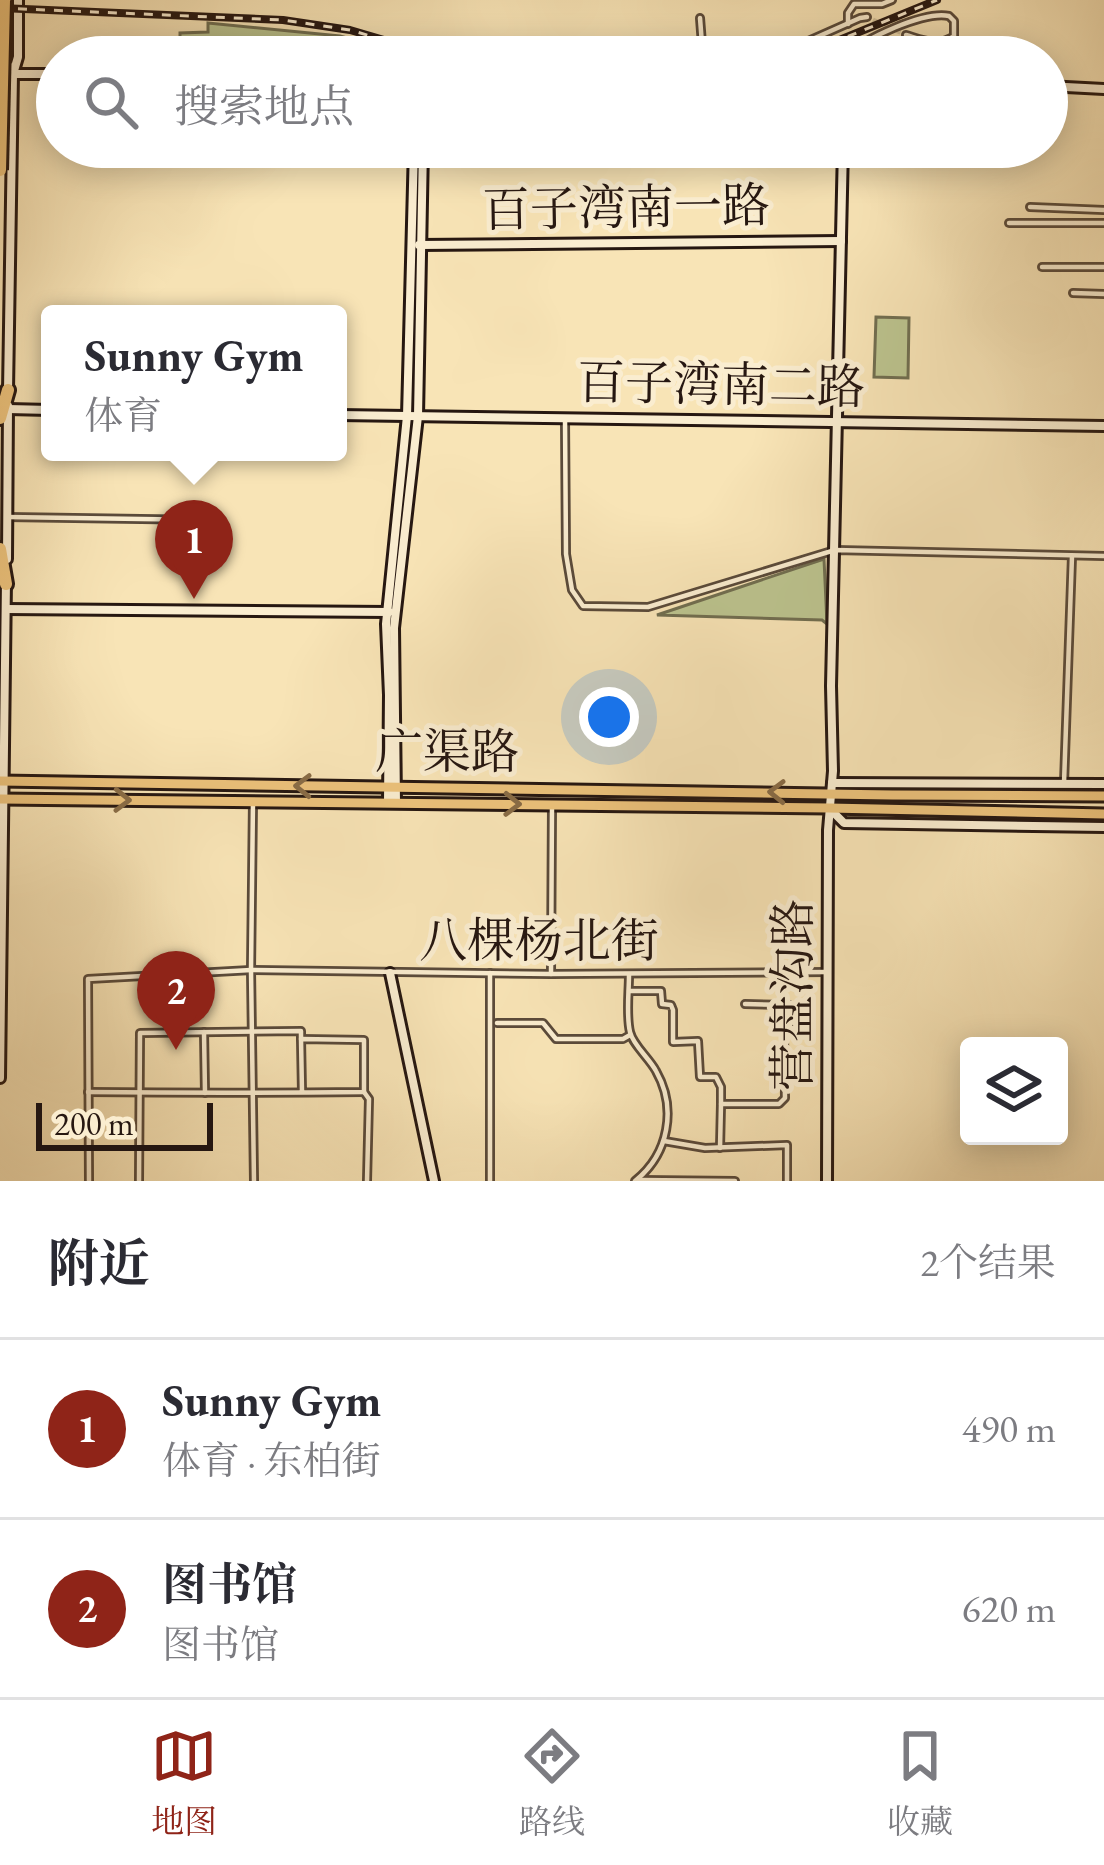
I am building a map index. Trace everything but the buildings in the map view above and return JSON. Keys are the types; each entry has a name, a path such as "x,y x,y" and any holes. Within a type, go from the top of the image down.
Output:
{"highway":[{"path":"0,170 3,0"},
{"path":"4,413 8,390"},
{"path":"0,548 7,584"}],"main road":[{"name":"广渠路","path":"2,781 392,788 1104,790"},
{"name":"广渠路","path":"3,799 1104,814"}],"street":[{"path":"3,0 0,52 13,74"},
{"path":"8,390 18,0"},
{"path":"848,24 854,4 892,0"},
{"path":"879,36 930,15 949,16 954,36"},
{"path":"820,36 867,17"},
{"path":"700,18 701,36"},
{"path":"906,34 912,36"},
{"path":"13,74 36,74"},
{"path":"1068,87 1104,89"},
{"path":"392,803 391,612 412,416 414,168"},
{"path":"416,245 422,168"},
{"name":"营盘沟路","path":"827,1181 829,808 843,168"},
{"path":"1030,207 1104,210"},
{"path":"1009,223 1104,223"},
{"name":"百子湾南一路","path":"416,245 841,241"},
{"path":"1042,267 1104,267"},
{"path":"1073,293 1104,294"},
{"path":"0,1078 7,584 4,413 41,411"},
{"name":"百子湾南二路","path":"347,415 1104,426"},
{"path":"565,418 566,554 572,590 583,607 648,607 835,550 1104,556"},
{"path":"7,517 208,520"},
{"path":"1064,783 1072,556"},
{"path":"6,609 391,612"},
{"path":"831,788 1064,783 1104,790"},
{"path":"253,802 254,1181"},
{"path":"551,974 552,805"},
{"path":"829,808 844,823 1104,826"},
{"name":"八棵杨北街","path":"88,1092 88,979 251,970 828,972"},
{"path":"390,973 434,1181"},
{"path":"629,973 630,1035 657,1072 669,1115 667,1141 635,1180"},
{"path":"490,974 490,1181"},
{"path":"629,991 662,991 662,1004 674,1010 674,1042 698,1041 700,1077 716,1077 722,1087 720,1148"},
{"path":"721,1104 779,1105 785,1098 784,1036 790,1028 789,1005 745,1004"},
{"path":"497,1023 543,1023 556,1040 630,1035"},
{"path":"139,1181 140,1033 301,1031 302,1093"},
{"path":"205,1032 205,1093"},
{"path":"301,1039 364,1040 364,1092 369,1099 367,1181"},
{"path":"89,1181 88,1092 364,1092"},
{"path":"667,1141 692,1142"},
{"path":"667,1141 720,1148 787,1145 788,1181"},
{"path":"635,1180 736,1181"}],"green space":[{"path":"208,23 340,36 180,36 208,32"},
{"path":"876,317 909,318 908,378 874,377"},
{"path":"824,559 827,624 822,620 657,615"}],"tunnel":[{"path":"867,17 906,35"}],"railway":[{"path":"849,36 937,0"},
{"path":"0,8 283,20 370,36"}],"place":[{"name":"Sunny Gym","path":"194,599"},
{"name":"图书馆","path":"176,1050"}]}
